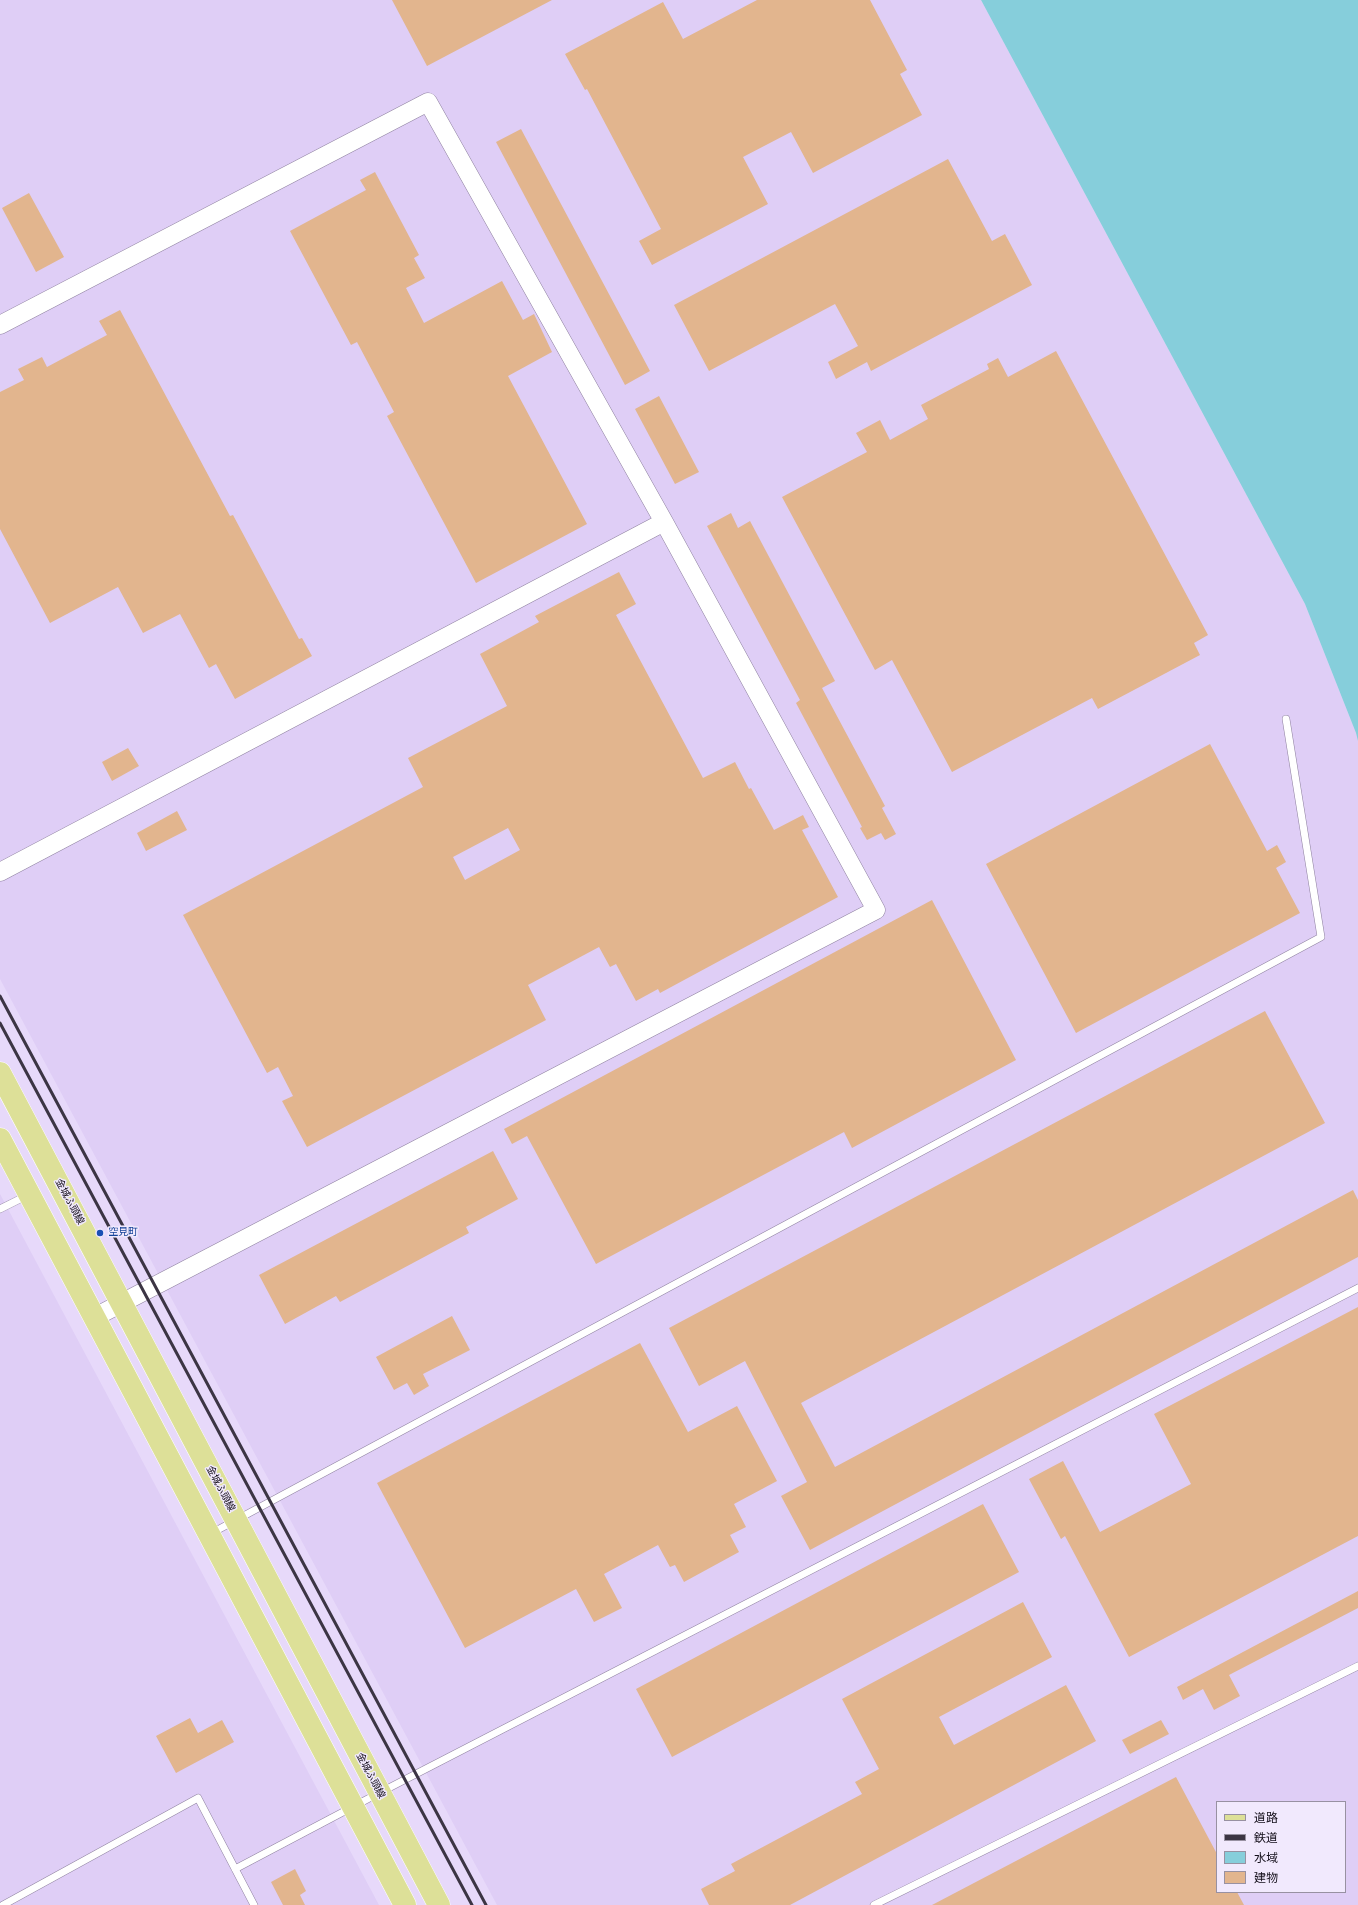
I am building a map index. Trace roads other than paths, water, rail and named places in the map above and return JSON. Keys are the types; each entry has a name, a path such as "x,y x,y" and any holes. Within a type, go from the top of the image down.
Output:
{"main road":[{"name":"金城ふ頭線","path":"0,1074 123,1304 439,1905"},
{"path":"0,1139 208,1534 406,1905"}],"street":[{"path":"0,325 428,102 664,522 876,910 95,1318"},
{"path":"0,872 664,522"}],"lane":[{"path":"208,1534 1321,937 1286,719"},
{"path":"0,1210 29,1194"},
{"path":"235,1869 353,1806 1358,1288"},
{"path":"874,1905 1358,1666"},
{"path":"3,1905 198,1798 254,1905"}],"water":[{"path":"981,0 1358,0 1358,741 1305,604"}],"railway":[{"path":"0,996 486,1905"},
{"path":"0,1023 472,1905"}],"place":[{"name":"空見町","path":"100,1233"}]}
